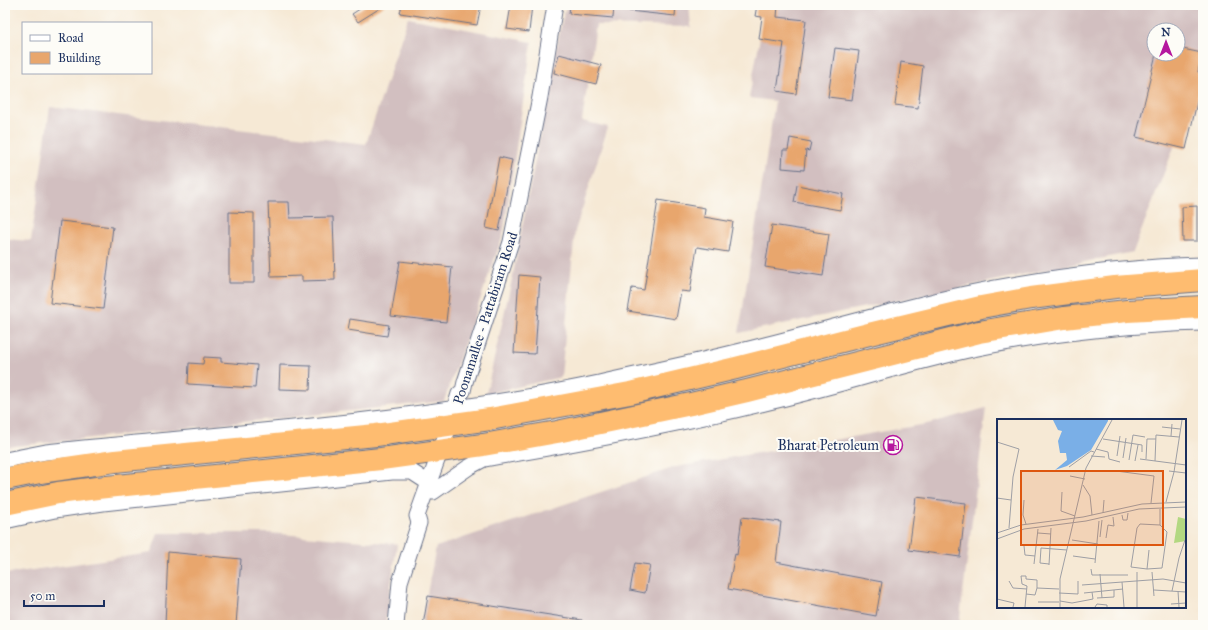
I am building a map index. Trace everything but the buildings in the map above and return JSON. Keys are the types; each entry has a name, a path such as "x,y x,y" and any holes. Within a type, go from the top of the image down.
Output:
{"highway":[{"path":"5,479 40,472 115,461 376,435 456,416 490,419 630,393 870,334 1030,298 1108,288 1203,280"},
{"path":"5,504 52,494 97,488 405,464 444,451 557,432 754,390 979,332 1064,318 1127,311 1203,307"}],"street":[{"name":"Poonamallee - Pattabiram Road","path":"396,625 400,582 419,523 424,518 431,488 456,416 465,396 463,391 465,382 511,242 540,97 555,5"},
{"path":"5,460 46,452 358,421 456,416 529,396 641,374 995,288 1113,271 1203,265"},
{"path":"5,521 55,510 103,503 392,472 405,464 431,488 484,459 635,432 772,402 971,350 1074,332 1169,324 1203,323"}],"shaded area":[{"path":"567,5 689,5 691,27 596,25 582,121 608,127 575,231 561,377 486,394 513,275 562,21"},
{"path":"766,5 1203,5 1203,73 1133,252 739,333 775,101 749,98"},
{"path":"408,18 532,42 503,235 444,401 5,447 5,239 31,241 50,107 366,144"},
{"path":"986,408 959,625 421,625 436,547 676,467 927,424"},
{"path":"158,533 269,533 397,544 385,625 5,625 5,574 151,553"}],"place":[{"name":"Bharat Petroleum","path":"893,445"}]}
